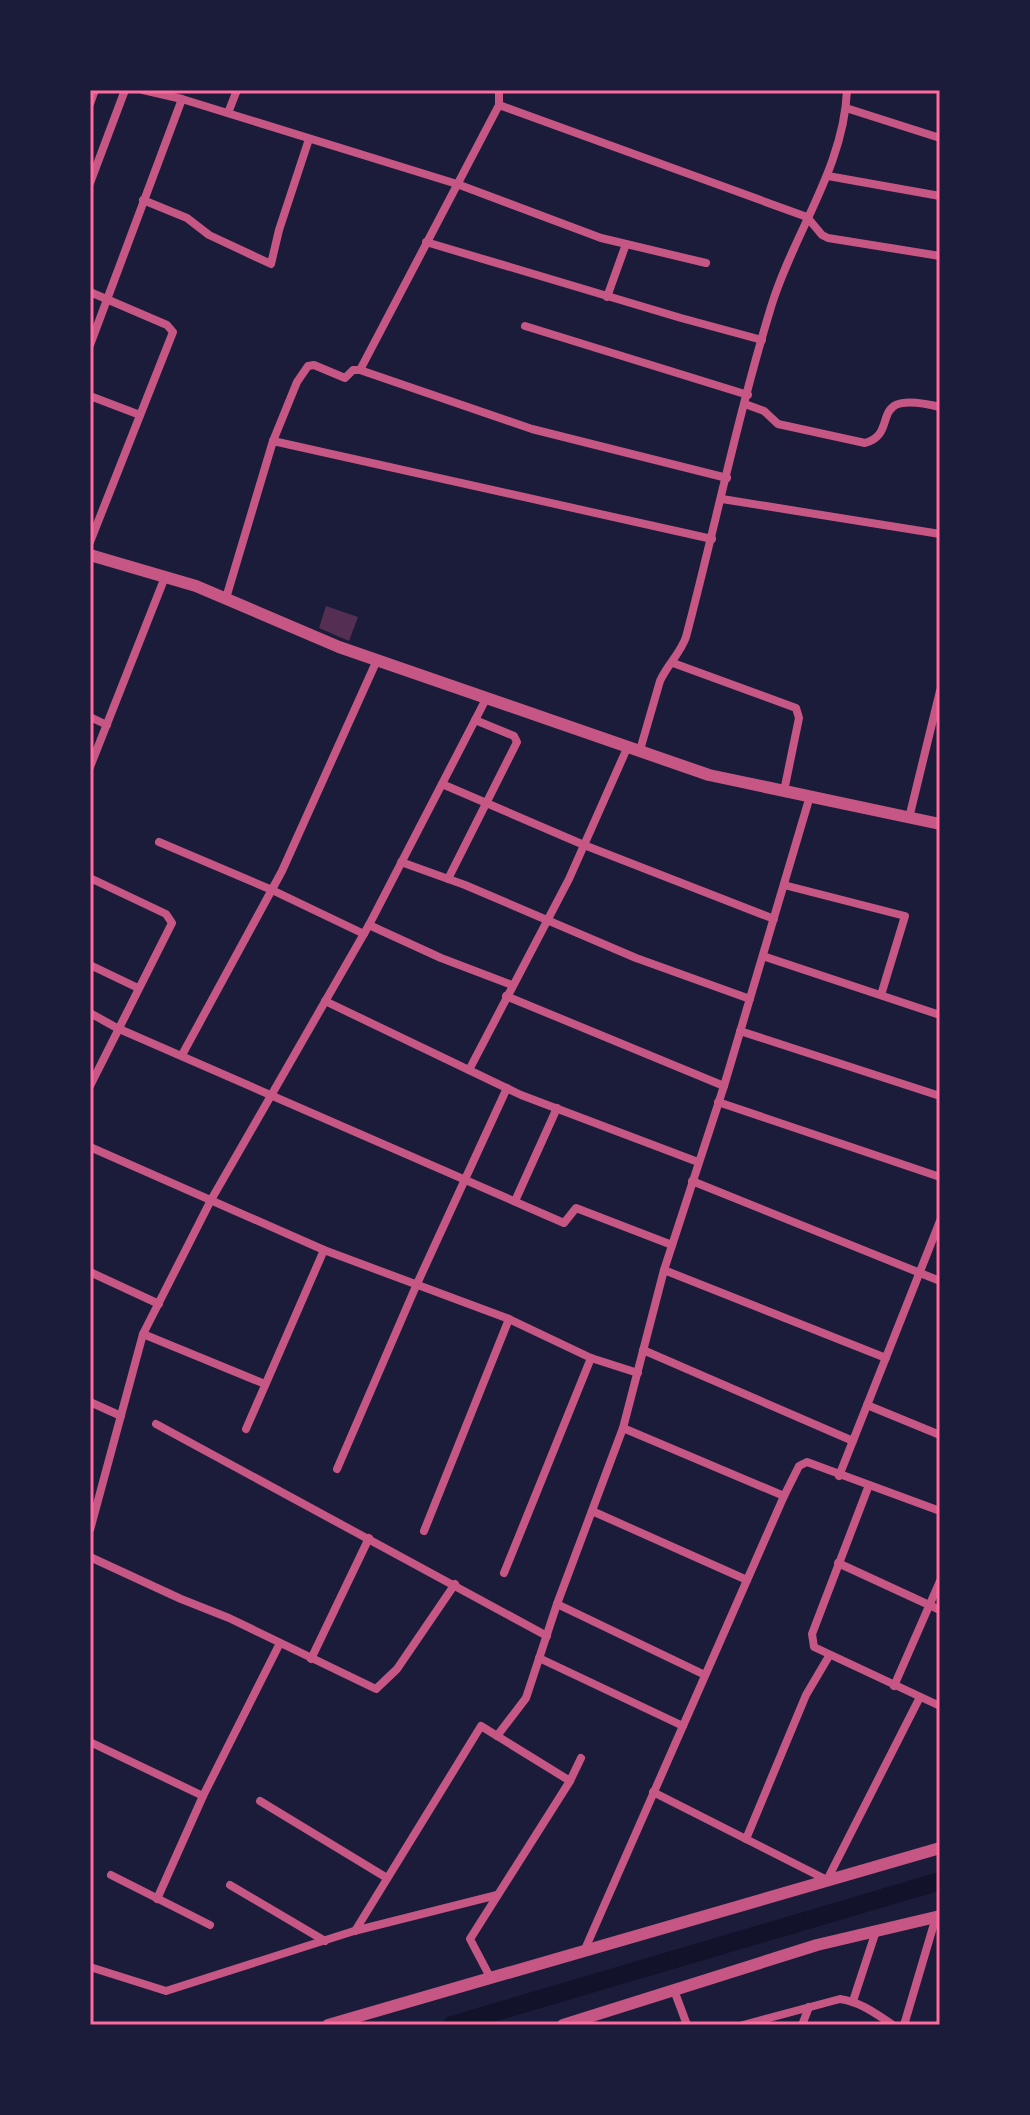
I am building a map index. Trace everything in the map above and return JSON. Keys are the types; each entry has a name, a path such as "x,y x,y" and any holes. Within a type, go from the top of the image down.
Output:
{"street":[{"path":"90,104 95,90"},
{"path":"90,183 125,90"},
{"path":"143,90 182,99 457,184 587,233 706,263"},
{"path":"228,113 237,90"},
{"path":"360,370 499,105 499,90"},
{"path":"469,1070 634,748 664,672 673,663 686,637 771,304 807,217 828,176 846,108 847,90"},
{"path":"90,345 182,99"},
{"path":"499,105 807,217 822,235 834,240 940,256"},
{"path":"846,108 940,138"},
{"path":"143,200 187,218 209,235 271,264 309,139"},
{"path":"828,176 940,196"},
{"path":"426,242 762,340"},
{"path":"607,297 626,244"},
{"path":"90,292 167,325 173,332 90,542"},
{"path":"525,326 746,400 778,424 865,443 875,437 897,402 916,401 940,407"},
{"path":"226,598 273,441 297,382 308,366 314,365 345,378 353,370 360,370 532,429 727,478"},
{"path":"90,396 140,415"},
{"path":"273,441 712,539"},
{"path":"722,499 940,534"},
{"path":"90,555 196,586 339,647 709,775 940,824"},
{"path":"90,767 165,577"},
{"path":"182,1055 272,890 377,660"},
{"path":"673,663 796,708 799,718 784,791"},
{"path":"909,818 940,691"},
{"path":"90,1530 93,1506 143,1334 211,1200 369,925 487,697"},
{"path":"90,717 107,725"},
{"path":"448,879 516,739 475,720"},
{"path":"442,784 584,845 774,919"},
{"path":"497,1736 526,1698 557,1604 623,1428 664,1270 724,1086 810,796"},
{"path":"159,842 272,890 364,934"},
{"path":"401,862 636,958 750,999"},
{"path":"90,878 171,918 170,929 90,1086"},
{"path":"784,885 905,916 881,995"},
{"path":"369,925 441,958 512,985"},
{"path":"763,956 940,1015"},
{"path":"90,965 138,988"},
{"path":"506,996 724,1086"},
{"path":"325,1001 507,1088 698,1162"},
{"path":"90,1013 117,1028 564,1223 576,1208 672,1245"},
{"path":"740,1031 940,1096"},
{"path":"337,1469 416,1286 507,1088"},
{"path":"718,1102 940,1177"},
{"path":"515,1201 557,1108"},
{"path":"90,1147 324,1250 509,1319 591,1358 638,1373"},
{"path":"692,1181 940,1281"},
{"path":"839,1476 940,1221"},
{"path":"246,1429 324,1250"},
{"path":"664,1270 886,1358"},
{"path":"90,1272 159,1304"},
{"path":"424,1531 509,1319"},
{"path":"143,1334 265,1384"},
{"path":"643,1350 853,1441"},
{"path":"504,1573 591,1358"},
{"path":"90,1402 121,1416"},
{"path":"867,1405 940,1435"},
{"path":"156,1424 547,1636"},
{"path":"623,1428 784,1496"},
{"path":"585,1949 784,1496 802,1463 940,1511"},
{"path":"869,1485 812,1634 814,1647 940,1706"},
{"path":"592,1511 747,1580"},
{"path":"311,1659 369,1538"},
{"path":"90,1557 376,1689 397,1669 455,1584"},
{"path":"838,1563 940,1610"},
{"path":"894,1686 940,1581"},
{"path":"557,1604 705,1675"},
{"path":"157,1899 203,1796 280,1643"},
{"path":"746,1839 806,1695 829,1656"},
{"path":"539,1658 683,1726"},
{"path":"827,1880 920,1697"},
{"path":"354,1931 481,1726 570,1781"},
{"path":"90,1742 203,1796"},
{"path":"490,1977 470,1939 570,1781 581,1758"},
{"path":"653,1792 827,1880"},
{"path":"260,1801 387,1878"},
{"path":"328,2025 940,1848"},
{"path":"111,1875 210,1925"},
{"path":"230,1885 325,1941"},
{"path":"90,1967 166,1991 354,1931 497,1895"},
{"path":"563,2025 817,1945 938,1916"},
{"path":"904,2025 938,1916"},
{"path":"853,2001 876,1931"},
{"path":"674,1990 687,2025"},
{"path":"743,2025 840,1999 853,2001 893,2025"},
{"path":"802,2025 809,2007"}],"building":[{"path":"326,606 358,617 349,641 319,628"}],"waterway":[{"path":"452,2025 940,1881"}]}
